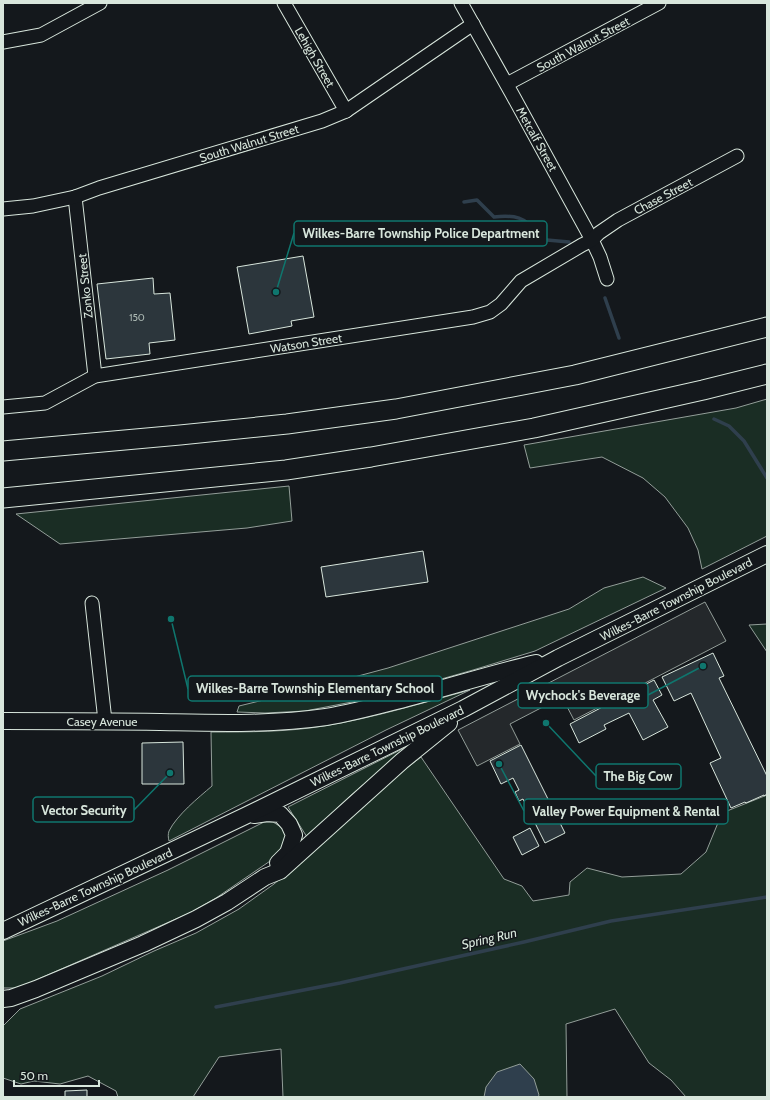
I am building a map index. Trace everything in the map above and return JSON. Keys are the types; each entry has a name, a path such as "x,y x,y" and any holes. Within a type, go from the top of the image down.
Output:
{"highway":[{"path":"3,451 180,436 287,424 396,408 575,375 767,327"},
{"path":"3,498 286,470 371,457 534,428 710,389 767,374"}],"main road":[{"name":"Wilkes-Barre Township Boulevard","path":"3,931 245,816 463,708 558,658 767,554"},
{"name":"Casey Avenue","path":"3,721 252,723 290,721 332,716 367,708 442,689 502,671 558,658"},
{"path":"3,999 11,998 36,989 143,944 196,919 227,902 265,877 280,871 402,761 451,721 463,708"},
{"path":"245,816 267,813 280,814 289,824 294,836 288,853 265,877"}],"street":[{"path":"3,42 41,35 100,3"},
{"name":"Lehigh Street","path":"284,3 346,111"},
{"name":"Metcalf Street","path":"461,3 592,240 600,257 607,279"},
{"name":"South Walnut Street","path":"507,84 660,3"},
{"name":"South Walnut Street","path":"3,209 33,206 75,197 99,188 322,121 346,111 473,24"},
{"name":"Chase Street","path":"592,240 599,233 618,220 737,156"},
{"name":"Zonko Street","path":"75,197 95,376"},
{"name":"Watson Street","path":"3,407 45,403 95,376 473,317 490,312 501,304 521,281 592,240"},
{"path":"92,603 105,721"}],"green space":[{"path":"767,399 767,536 702,569 698,550 688,528 665,497 643,478 602,457 530,468 524,445 736,408"},
{"path":"289,486 292,521 247,528 60,544 16,514"},
{"path":"643,577 666,588 535,651 378,697 305,711 265,713 237,712 239,706 388,668 569,609 604,588"},
{"path":"767,624 767,652 749,625"},
{"path":"470,690 386,730 169,841 169,831 177,819 212,786 211,732 282,731 324,726 379,715"},
{"path":"418,741 391,761 350,796 307,837 288,807"},
{"path":"421,757 504,879 522,886 533,901 569,895 570,882 587,868 622,877 681,874 706,852 722,813 767,795 767,1097 686,1097 671,1080 649,1063 615,1009 566,1024 567,1097 283,1097 281,1049 219,1057 193,1097 118,1097 116,1091 88,1076 60,1084 34,1081 21,1084 3,1078 3,1026 20,1009 102,976 196,933 239,909 274,884 310,854 380,789"},
{"path":"264,822 273,822 281,827 285,832 285,845 276,857 216,898 192,912 27,984 15,988 3,988 3,941 57,921 168,870"}],"shaded area":[{"path":"705,602 726,641 574,720 562,697 510,724 520,744 477,766 458,730"}],"water":[{"path":"520,1064 534,1079 539,1095 538,1097 484,1097 486,1087 497,1072"}],"building":[{"path":"303,256 314,317 291,321 292,326 249,334 237,267"},
{"path":"153,278 154,294 170,293 175,340 149,343 150,354 106,359 97,284"},
{"path":"423,551 428,582 326,597 321,567"},
{"path":"713,653 724,676 719,678 767,776 767,794 731,808 710,763 721,758 691,693 674,701 662,677"},
{"path":"654,680 662,695 653,700 668,727 643,740 629,713 604,725 606,729 579,743 570,724"},
{"path":"183,742 184,784 142,784 142,743"},
{"path":"521,745 565,833 545,843 523,799 519,801 515,792 519,790 513,778 501,784 490,761"},
{"path":"530,828 539,846 522,855 513,837"},
{"path":"87,1090 87,1097 65,1097 65,1091"}],"waterway":[{"path":"464,202 477,200 494,217 507,216 519,218 529,224 535,235 547,240 569,242"},
{"path":"605,298 619,338"},
{"path":"714,419 729,426 744,441 767,478"},
{"name":"Spring Run","path":"216,1007 340,983 611,921 767,897"}],"place":[{"name":"Wilkes-Barre Township Police Department","path":"276,292"},
{"name":"Wilkes-Barre Township Elementary School","path":"171,619"},
{"name":"Wychock's Beverage","path":"703,666"},
{"name":"The Big Cow","path":"546,723"},
{"name":"Valley Power Equipment & Rental","path":"499,764"},
{"name":"Vector Security","path":"170,773"}]}
